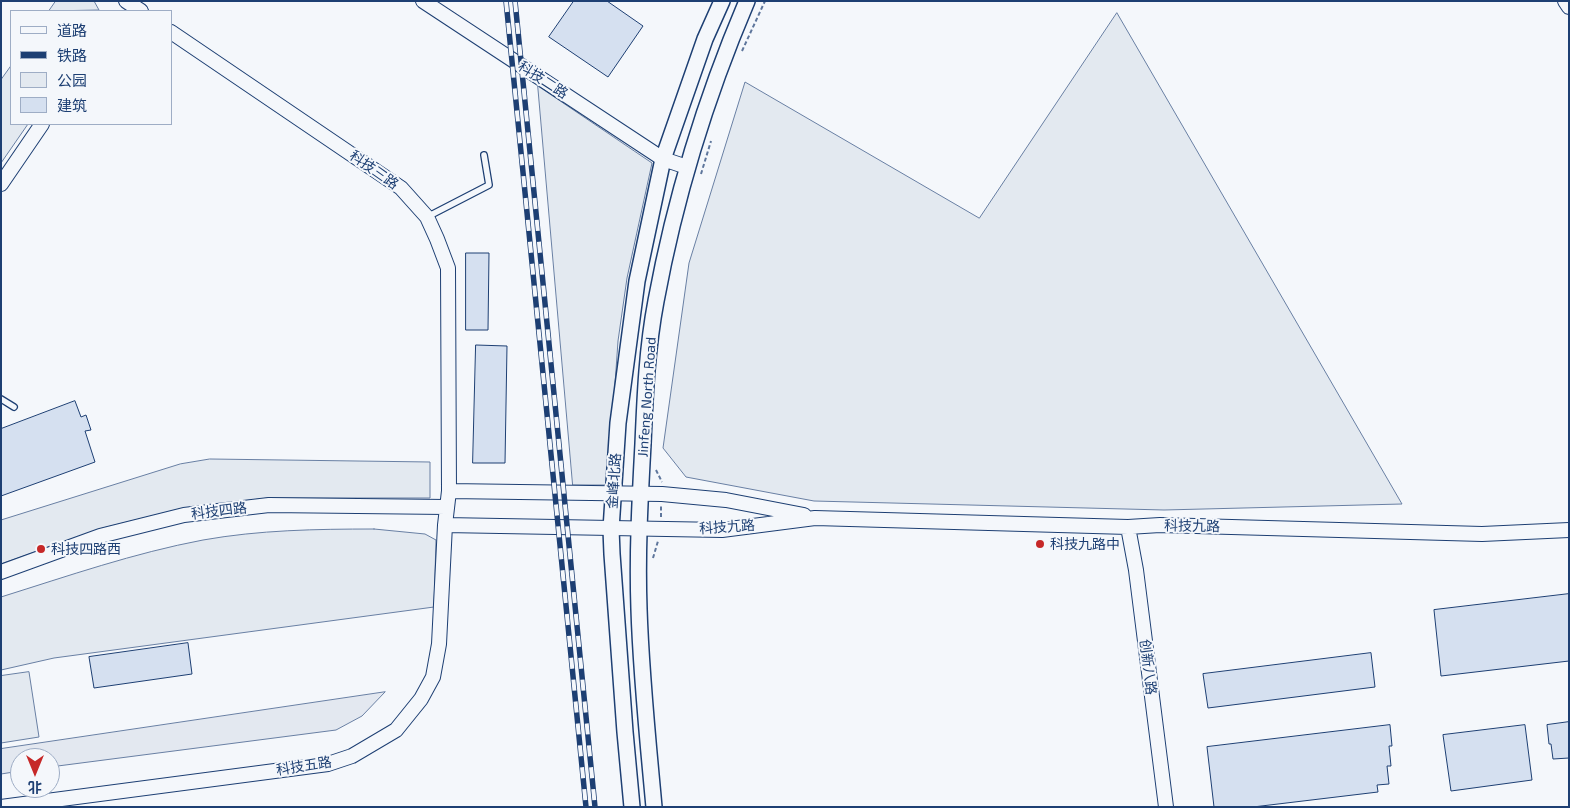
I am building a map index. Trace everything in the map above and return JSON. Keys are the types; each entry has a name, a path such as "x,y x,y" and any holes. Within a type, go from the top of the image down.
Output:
{"main road":[{"path":"663,159 705,39 722,1"},
{"name":"Jinfeng North Road","path":"654,807 644,700 639,609 640,494 646,376 656,302 669,238 694,171 717,78 747,1"},
{"name":"金峰北路","path":"632,807 611,529 618,422 637,282 663,159"}],"street":[{"path":"125,1 138,10"},
{"name":"科技二路","path":"423,1 663,159 694,171"},
{"path":"1565,1 1569,7"},
{"name":"科技三路","path":"172,33 401,188 427,217 448,268 449,491 446,508"},
{"path":"1,184 41,125"},
{"path":"449,491 614,492 640,494"},
{"name":"科技九路","path":"640,494 662,494 726,500 815,518"},
{"name":"科技四路","path":"1,572 100,536 184,515 268,505 446,508"},
{"name":"科技五路","path":"1,807 328,764 352,756 396,730 421,699 433,677 439,644 446,508"},
{"name":"科技九路","path":"639,529 722,530 815,518 1482,534 1569,530"},
{"path":"445,525 639,529"},
{"name":"创新八路","path":"1128,527 1136,570 1166,807"}],"lane":[{"path":"427,217 489,185 484,155"},
{"path":"1,399 14,407"}],"path":[{"path":"742,53 766,1"},
{"path":"694,171 713,136"},
{"path":"652,463 662,480 661,530 652,561"}],"green space":[{"path":"56,1 94,1 99,10 50,10"},
{"path":"1117,13 1402,504 1164,510 814,501 686,477 663,448 689,263 745,82 979,218"},
{"path":"10,67 10,125 27,125 1,163 1,80"},
{"path":"538,86 652,163 627,278 618,341 608,485 573,485"},
{"path":"210,459 430,462 430,498 268,498 184,508 103,528 1,564 1,520 180,464"},
{"path":"374,529 425,534 436,540 434,607 54,658 1,670 1,597 126,558 203,540 245,534 288,531"},
{"path":"29,672 39,737 1,743 1,676"}],"shaded area":[{"path":"385,692 362,716 336,730 60,766 60,748 10,748 10,773 1,774 1,749"}],"building":[{"path":"574,1 607,1 643,26 608,77 549,37"},
{"path":"466,253 489,253 488,330 466,330"},
{"path":"476,345 507,346 505,463 473,463"},
{"path":"75,401 81,417 86,415 91,430 85,431 95,462 1,496 1,429"},
{"path":"1569,594 1569,661 1441,676 1434,610"},
{"path":"188,643 192,674 94,688 89,657"},
{"path":"1371,653 1375,687 1208,708 1203,674"},
{"path":"1569,722 1569,758 1553,759 1547,725"},
{"path":"1390,725 1392,746 1389,746 1391,766 1387,766 1389,784 1377,785 1378,792 1253,807 1214,807 1207,747"},
{"path":"1525,725 1532,780 1451,791 1443,735"}],"railway":[{"path":"506,1 586,807"},
{"path":"515,1 595,807"}],"place":[{"name":"科技九路中","path":"1040,544"},
{"name":"科技四路西","path":"41,549"}]}
